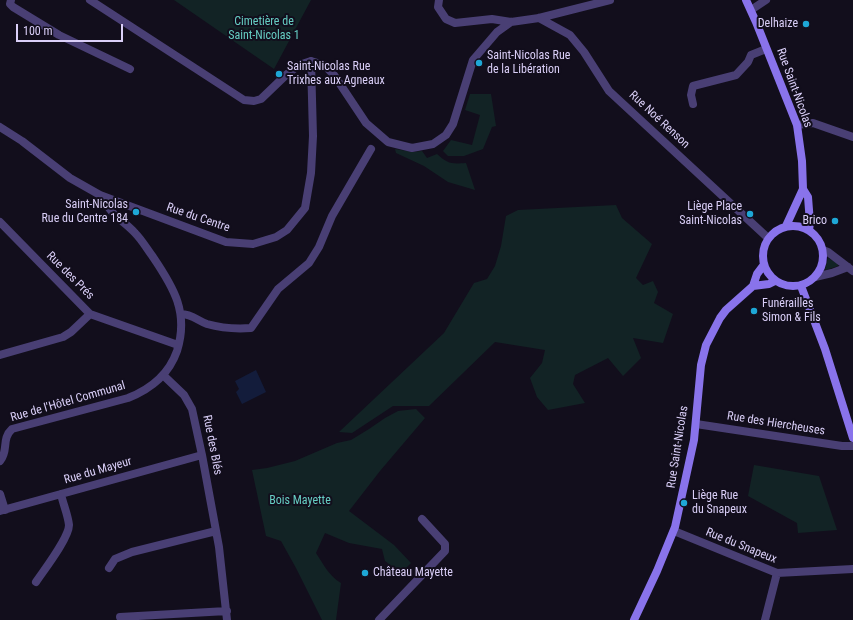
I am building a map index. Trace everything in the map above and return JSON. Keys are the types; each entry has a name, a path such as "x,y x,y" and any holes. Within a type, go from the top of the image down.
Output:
{"street":[{"path":"11,0 11,6 59,35 130,69"},
{"path":"90,0 244,100 254,101 261,99 286,75 299,65 312,61 324,65 334,75 366,123 388,142 412,148 433,144 446,135 453,124 473,60 497,32 511,22"},
{"path":"439,0 438,7 446,19 455,23 492,18 511,22 539,18 610,0"},
{"name":"Rue Saint-Nicolas","path":"746,0 797,126 804,189 808,196 810,223 809,230"},
{"path":"751,10 766,0"},
{"name":"Rue Noé Renson","path":"539,18 570,35 584,52 609,91 768,238"},
{"path":"694,104 691,95 693,86 736,75 748,62 751,55 766,49"},
{"name":"Rue du Centre","path":"0,127 22,141 70,178 100,194 226,242 253,244 276,237 287,230 305,208 313,136 312,61"},
{"path":"797,126 813,124 853,137"},
{"path":"181,314 189,314 205,324 220,327 251,328 278,289 309,263 319,247 332,216 371,149"},
{"path":"786,226 804,189"},
{"name":"Rue de l'Hôtel Communal","path":"0,461 4,455 6,437 12,429 128,398 154,384 173,361 182,326 181,314 176,295 165,274 136,233 115,215 100,194"},
{"name":"Rue des Prés","path":"0,222 90,314 178,345"},
{"path":"786,226 798,226 809,230 818,239 823,250 823,260 820,269 815,277 802,286 792,287 775,281 763,266 763,251 768,238 779,229 786,226"},
{"path":"823,250 828,252 850,270"},
{"name":"Rue Saint-Nicolas","path":"634,620 674,531 690,459 696,424 701,362 707,342 716,324 726,310 753,286 757,274 763,266"},
{"path":"815,277 850,270"},
{"path":"753,286 769,284 775,281"},
{"path":"802,286 851,423 853,438"},
{"path":"0,355 63,337 71,332 90,314"},
{"name":"Rue des Blés","path":"162,375 184,395 192,409 216,530 227,620"},
{"name":"Rue des Hiercheuses","path":"696,424 842,446 853,446"},
{"name":"Rue du Mayeur","path":"2,510 202,455"},
{"path":"0,494 2,510"},
{"path":"36,582 61,545 68,530 68,522 60,494"},
{"path":"379,620 445,551 445,544 422,519"},
{"path":"110,568 115,559 132,552 216,530"},
{"name":"Rue du Snapeux","path":"674,531 777,573 765,620"},
{"path":"777,573 853,569"},
{"path":"120,617 227,611"}],"green space":[{"name":"Cimetière de Saint-Nicolas 1","path":"174,0 311,0 274,69"},
{"path":"470,94 491,94 496,126 492,127 483,149 464,156 448,156 443,151 451,140 472,145 480,115 465,110"},
{"path":"395,149 413,152 422,151 427,158 437,154 450,163 466,163 475,190 448,182 424,166 396,153"},
{"path":"616,205 622,218 652,244 636,278 643,285 653,281 658,292 654,303 673,314 663,343 633,338 641,358 623,376 608,358 575,375 573,384 585,403 548,410 537,397 530,378 542,363 545,350 495,342 429,406 393,406 352,433 339,432 444,333 474,283 487,279 495,266 501,246 506,216 518,210"},
{"path":"828,258 837,263 838,266 826,270"},
{"name":"Bois Mayette","path":"416,409 425,418 380,471 349,511 394,545 411,563 401,573 385,561 382,549 349,543 325,533 316,553 330,574 341,583 336,620 322,620 281,541 266,536 252,470 295,461 337,443 351,440 398,411"},
{"path":"754,465 819,476 837,530 798,533 797,523 748,496"}],"water":[{"path":"256,370 266,392 242,404 236,392 239,389 235,381"}],"place":[{"name":"Delhaize","path":"806,24"},
{"name":"Saint-Nicolas Rue de la Libération","path":"479,63"},
{"name":"Saint-Nicolas Rue Trixhes aux Agneaux","path":"279,74"},
{"name":"Saint-Nicolas Rue du Centre 184","path":"136,212"},
{"name":"Liège Place Saint-Nicolas","path":"750,214"},
{"name":"Brico","path":"835,221"},
{"name":"Funérailles Simon & Fils","path":"754,311"},
{"name":"Liège Rue du Snapeux","path":"684,503"},
{"name":"Château Mayette","path":"365,573"}]}
